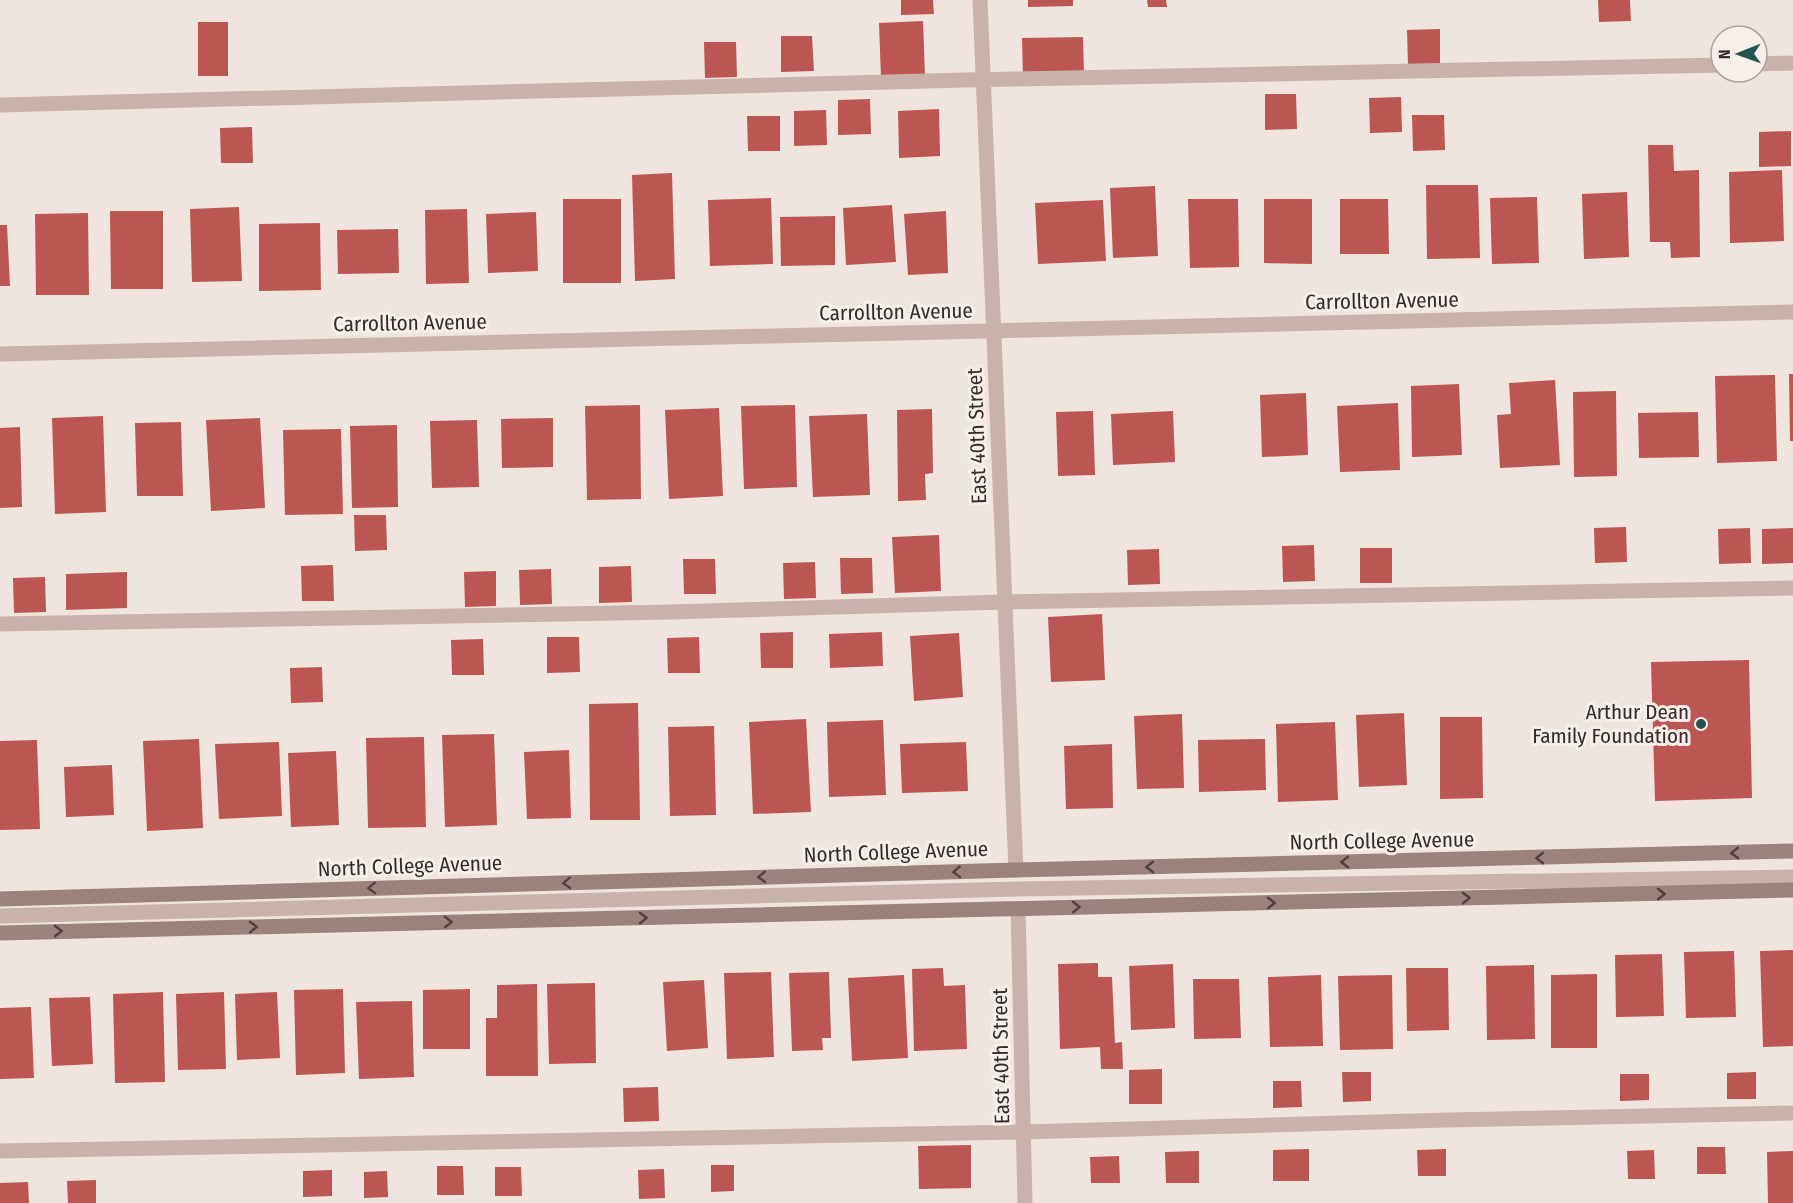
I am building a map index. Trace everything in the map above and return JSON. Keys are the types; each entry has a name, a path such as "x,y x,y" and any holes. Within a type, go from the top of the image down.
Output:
{"main road":[{"name":"North College Avenue","path":"0,899 1016,870 1793,851"},
{"path":"0,933 1793,890"}],"street":[{"name":"East 40th Street","path":"980,0 1016,870"},
{"path":"1769,64 1793,63"},
{"path":"0,105 983,80 1709,65"},
{"name":"Carrollton Avenue","path":"0,354 1793,312"},
{"path":"0,624 671,612 1004,602 1397,597 1793,588"},
{"name":"North College Avenue","path":"0,916 1017,889 1793,877"},
{"name":"East 40th Street","path":"1018,909 1025,1203"},
{"path":"0,1150 1023,1132 1793,1113"}],"building":[{"path":"901,0 933,0 934,14 901,15"},
{"path":"1028,0 1073,0 1073,6 1028,7"},
{"path":"1147,0 1166,0 1167,7 1148,7"},
{"path":"1598,0 1630,0 1631,21 1599,22"},
{"path":"923,21 925,76 881,78 879,23"},
{"path":"198,22 228,22 228,76 198,76"},
{"path":"1440,29 1440,64 1408,65 1407,30"},
{"path":"781,36 812,36 814,71 781,72"},
{"path":"1083,37 1084,75 1023,77 1022,38"},
{"path":"704,42 736,42 737,77 705,78"},
{"path":"1265,94 1296,94 1297,129 1265,130"},
{"path":"1401,97 1402,132 1370,133 1369,98"},
{"path":"870,99 871,134 838,135 838,100"},
{"path":"939,109 940,156 899,158 898,111"},
{"path":"826,110 827,145 794,146 794,111"},
{"path":"1412,115 1444,115 1445,150 1413,151"},
{"path":"747,116 780,116 780,151 748,151"},
{"path":"252,127 253,163 221,163 220,128"},
{"path":"1791,131 1791,166 1759,167 1759,132"},
{"path":"1648,145 1673,145 1674,171 1699,170 1700,257 1671,258 1670,242 1650,242"},
{"path":"1782,170 1784,241 1730,243 1729,172"},
{"path":"672,173 675,279 635,281 632,175"},
{"path":"1426,185 1478,185 1480,258 1427,259"},
{"path":"1155,186 1158,256 1113,258 1110,188"},
{"path":"1627,192 1629,257 1584,259 1582,194"},
{"path":"1537,197 1539,263 1492,264 1490,198"},
{"path":"771,198 773,264 710,266 708,200"},
{"path":"563,199 621,199 621,283 563,283"},
{"path":"1188,199 1238,199 1239,267 1190,268"},
{"path":"1264,199 1312,199 1312,264 1264,263"},
{"path":"1340,199 1388,199 1389,254 1340,254"},
{"path":"1103,200 1106,261 1038,264 1035,203"},
{"path":"892,205 896,262 846,265 843,208"},
{"path":"239,207 242,281 192,282 190,209"},
{"path":"467,209 469,283 426,284 425,210"},
{"path":"110,211 163,211 163,289 111,289"},
{"path":"946,211 948,273 908,275 904,214"},
{"path":"536,212 538,271 488,273 486,214"},
{"path":"88,213 89,295 36,295 35,214"},
{"path":"835,216 835,265 781,266 780,217"},
{"path":"320,223 321,290 259,291 259,224"},
{"path":"0,225 7,225 10,286 0,286"},
{"path":"398,229 399,273 338,274 337,230"},
{"path":"1789,374 1793,374 1793,441 1790,441"},
{"path":"1775,375 1777,461 1717,463 1715,376"},
{"path":"1555,380 1560,465 1500,468 1497,415 1511,414 1509,383"},
{"path":"1459,384 1462,455 1412,457 1411,386"},
{"path":"1616,391 1617,476 1574,477 1573,392"},
{"path":"1306,393 1308,455 1262,457 1260,395"},
{"path":"1398,403 1400,470 1340,472 1337,406"},
{"path":"640,405 641,499 587,500 585,406"},
{"path":"795,405 797,487 744,489 741,406"},
{"path":"719,408 723,496 669,499 665,410"},
{"path":"932,409 933,473 925,474 926,500 898,501 897,410"},
{"path":"1093,411 1095,475 1058,476 1056,412"},
{"path":"1173,411 1175,462 1113,465 1111,414"},
{"path":"1698,412 1699,457 1639,458 1638,413"},
{"path":"867,414 870,495 813,497 809,416"},
{"path":"103,416 106,512 55,514 52,418"},
{"path":"260,418 265,508 211,511 206,420"},
{"path":"553,418 553,467 502,468 501,419"},
{"path":"477,420 479,487 432,488 430,421"},
{"path":"181,422 183,496 137,496 135,423"},
{"path":"397,425 398,507 352,508 350,426"},
{"path":"20,427 22,507 0,508 0,428"},
{"path":"341,429 343,514 285,515 283,430"},
{"path":"354,515 386,515 387,550 355,551"},
{"path":"1626,527 1627,562 1595,563 1594,528"},
{"path":"1750,528 1751,563 1719,564 1718,529"},
{"path":"1793,528 1793,563 1762,564 1762,529"},
{"path":"939,535 941,591 895,593 892,537"},
{"path":"1314,545 1315,581 1283,582 1282,546"},
{"path":"1360,548 1392,548 1392,583 1360,583"},
{"path":"1159,549 1160,584 1128,585 1127,550"},
{"path":"840,558 872,558 873,593 841,594"},
{"path":"683,559 715,559 716,594 684,594"},
{"path":"815,562 816,598 784,599 783,563"},
{"path":"333,565 334,601 302,601 301,566"},
{"path":"631,566 632,602 599,603 599,567"},
{"path":"551,569 552,604 520,605 519,570"},
{"path":"496,571 496,606 465,607 464,572"},
{"path":"127,572 127,608 66,610 66,574"},
{"path":"45,577 46,612 14,613 13,578"},
{"path":"1102,614 1105,680 1051,682 1048,617"},
{"path":"793,632 793,668 761,668 760,633"},
{"path":"882,632 883,666 830,668 829,634"},
{"path":"959,633 963,697 914,701 910,636"},
{"path":"547,637 579,637 580,672 547,673"},
{"path":"699,637 700,673 668,673 667,638"},
{"path":"483,639 484,675 452,675 451,640"},
{"name":"Arthur Dean Family Foundation","path":"1749,660 1752,798 1655,801 1651,662"},
{"path":"322,667 323,702 291,703 290,668"},
{"path":"638,703 640,820 590,820 589,704"},
{"path":"1404,713 1407,785 1359,787 1356,715"},
{"path":"1182,714 1184,788 1137,789 1134,716"},
{"path":"1440,717 1482,717 1483,798 1440,799"},
{"path":"806,719 811,812 753,814 749,722"},
{"path":"883,720 886,795 829,797 827,722"},
{"path":"1335,722 1338,800 1278,802 1276,724"},
{"path":"714,726 716,815 670,816 668,727"},
{"path":"494,734 497,825 445,827 442,735"},
{"path":"424,737 426,827 368,828 366,738"},
{"path":"199,739 203,828 147,831 143,741"},
{"path":"1265,739 1266,790 1199,792 1198,740"},
{"path":"37,740 40,829 0,830 0,741"},
{"path":"279,742 282,816 219,819 215,744"},
{"path":"966,742 968,791 902,793 900,744"},
{"path":"1112,744 1113,808 1066,809 1064,746"},
{"path":"569,750 571,818 527,819 524,752"},
{"path":"336,751 339,825 291,827 288,753"},
{"path":"112,765 114,815 66,817 64,767"},
{"path":"1793,950 1793,1046 1763,1047 1760,951"},
{"path":"1734,951 1736,1017 1686,1018 1684,952"},
{"path":"1662,954 1664,1016 1616,1017 1615,955"},
{"path":"1098,963 1098,977 1112,977 1115,1043 1122,1042 1123,1069 1101,1069 1100,1047 1060,1049 1058,964"},
{"path":"1173,964 1175,1028 1131,1030 1129,966"},
{"path":"1534,965 1535,1039 1487,1040 1486,966"},
{"path":"943,968 944,986 965,985 967,1049 914,1051 912,969"},
{"path":"1406,968 1448,968 1449,1030 1407,1031"},
{"path":"771,972 774,1057 727,1059 724,973"},
{"path":"829,972 831,1038 822,1038 823,1050 792,1051 789,973"},
{"path":"1597,974 1597,1048 1551,1048 1551,975"},
{"path":"904,975 908,1058 852,1061 848,978"},
{"path":"1321,975 1323,1046 1270,1047 1268,977"},
{"path":"1392,975 1393,1049 1340,1050 1338,976"},
{"path":"1193,979 1239,979 1241,1038 1194,1039"},
{"path":"704,980 708,1048 667,1051 663,982"},
{"path":"595,983 596,1063 549,1064 547,984"},
{"path":"537,984 538,1076 486,1076 486,1018 497,1018 497,985"},
{"path":"343,989 345,1073 296,1075 294,990"},
{"path":"470,989 470,1049 423,1049 423,990"},
{"path":"163,992 165,1082 115,1083 113,994"},
{"path":"224,992 226,1069 178,1070 176,994"},
{"path":"277,992 280,1058 237,1060 235,994"},
{"path":"90,997 93,1064 52,1066 49,998"},
{"path":"412,1001 414,1077 359,1079 356,1002"},
{"path":"31,1007 34,1078 0,1079 0,1008"},
{"path":"1162,1069 1162,1104 1129,1104 1129,1070"},
{"path":"1342,1072 1371,1072 1371,1101 1343,1102"},
{"path":"1756,1072 1756,1099 1727,1099 1727,1073"},
{"path":"1620,1074 1649,1074 1649,1100 1620,1101"},
{"path":"1273,1081 1301,1081 1302,1107 1273,1108"},
{"path":"658,1087 659,1121 624,1122 623,1088"},
{"path":"971,1145 971,1188 919,1189 918,1146"},
{"path":"1697,1147 1725,1147 1726,1174 1697,1174"},
{"path":"1309,1149 1309,1181 1273,1181 1273,1150"},
{"path":"1446,1149 1446,1176 1418,1176 1417,1150"},
{"path":"1654,1150 1655,1179 1628,1179 1627,1151"},
{"path":"1199,1151 1199,1183 1166,1183 1165,1152"},
{"path":"1793,1151 1793,1203 1768,1203 1767,1152"},
{"path":"1119,1156 1120,1183 1091,1183 1090,1157"},
{"path":"711,1165 734,1165 734,1191 711,1192"},
{"path":"437,1166 463,1166 464,1195 437,1195"},
{"path":"495,1167 521,1167 522,1196 495,1196"},
{"path":"664,1169 665,1198 639,1199 638,1170"},
{"path":"332,1170 332,1196 303,1197 303,1171"},
{"path":"387,1171 388,1197 364,1198 364,1172"},
{"path":"96,1180 96,1203 68,1203 67,1181"},
{"path":"28,1182 29,1203 0,1203 0,1183"}],"place":[{"name":"Arthur Dean Family Foundation","path":"1701,724"}]}
